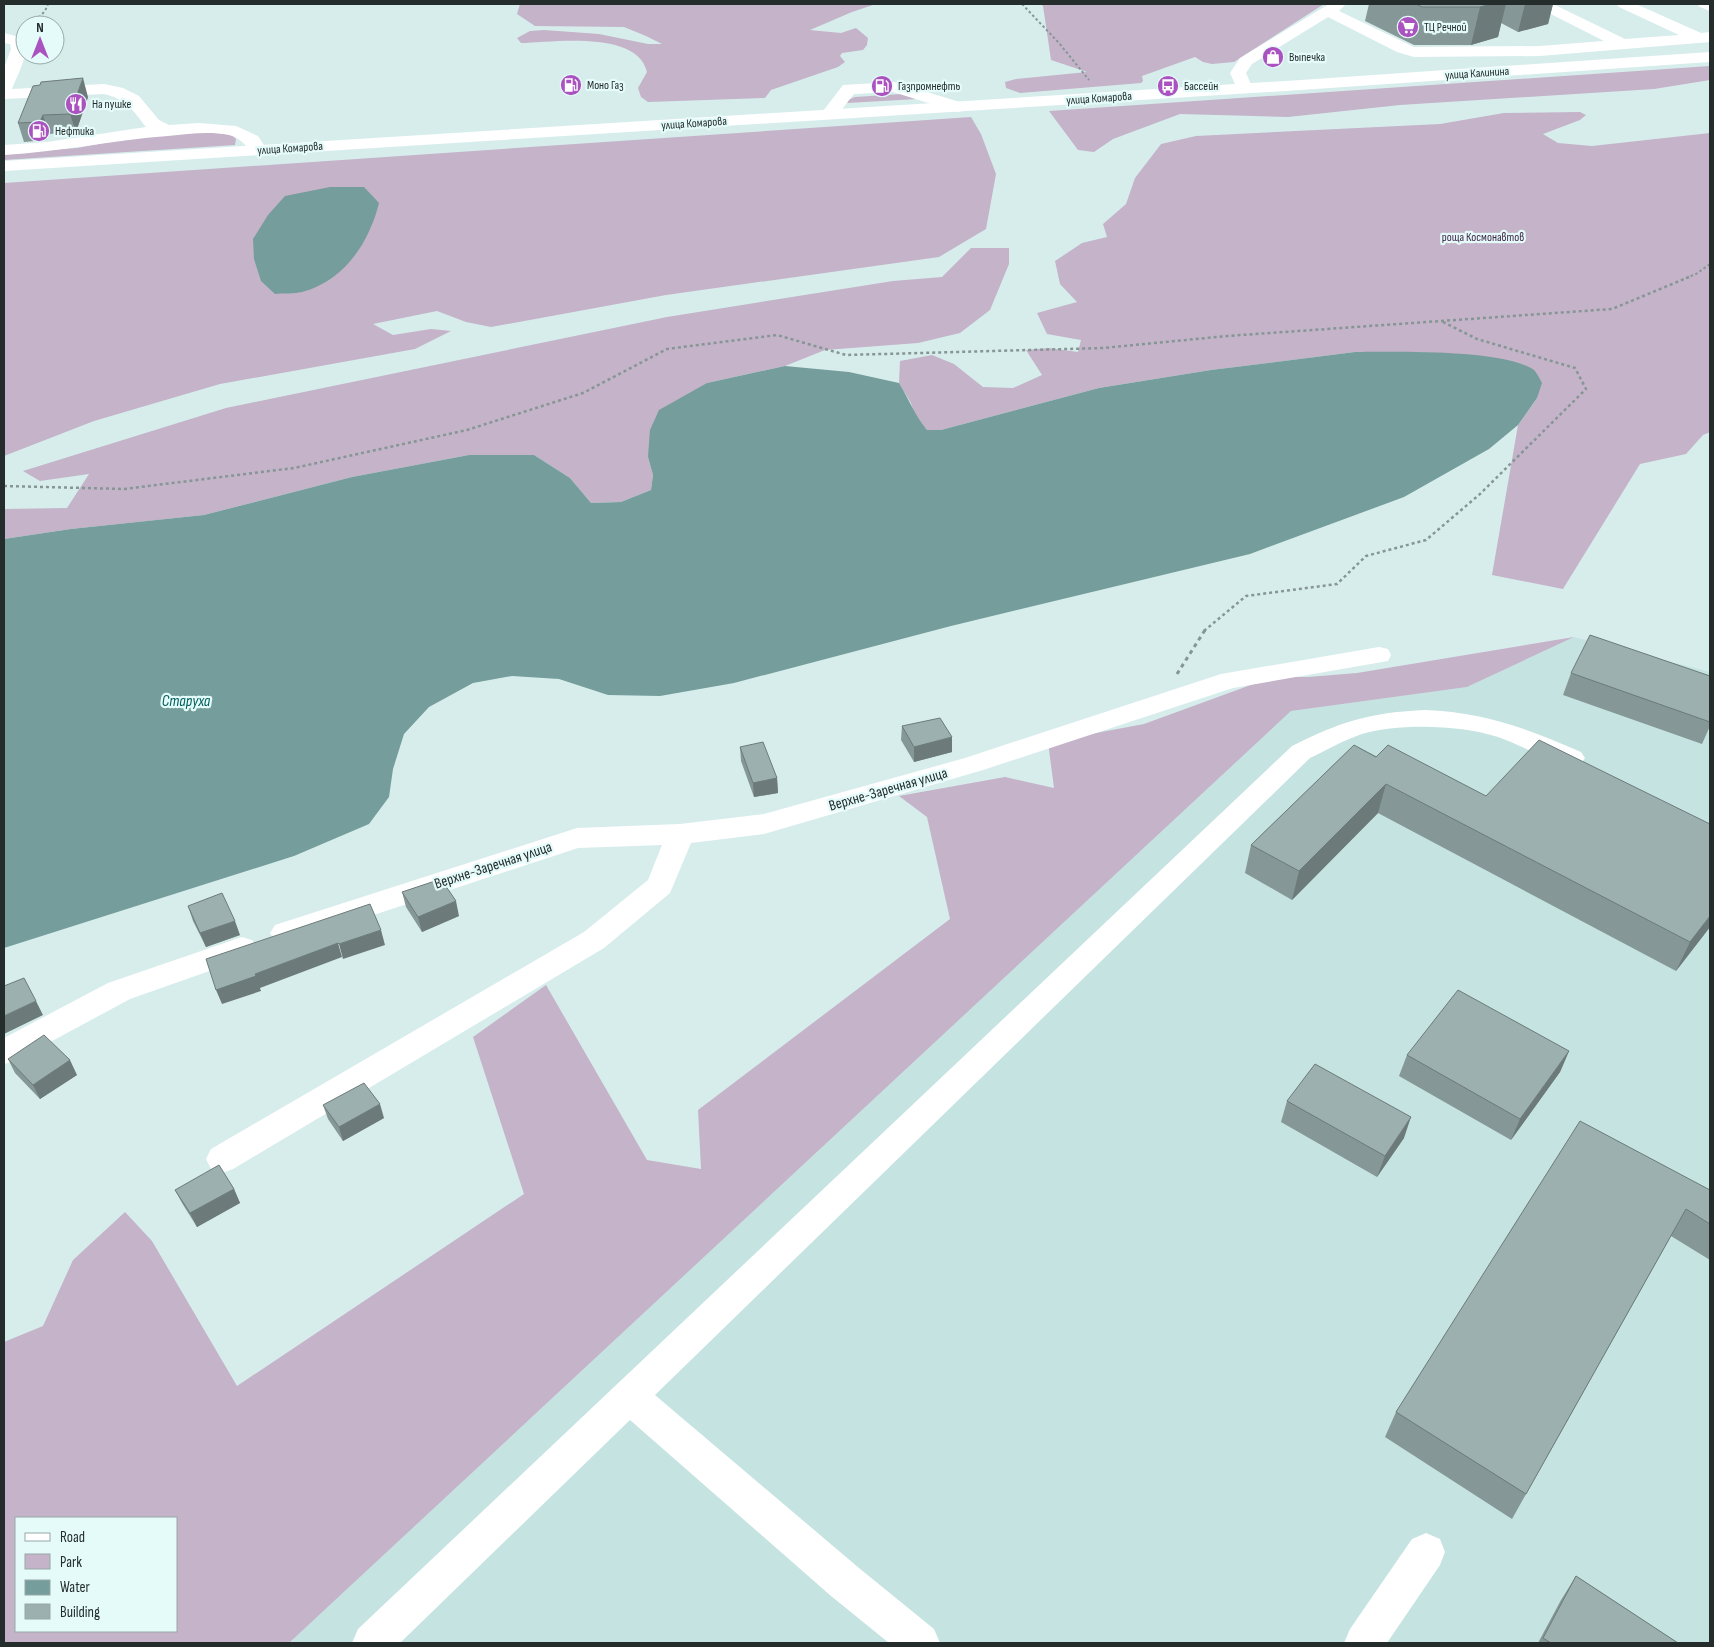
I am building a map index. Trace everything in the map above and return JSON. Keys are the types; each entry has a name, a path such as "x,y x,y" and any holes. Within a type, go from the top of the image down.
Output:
{"main road":[{"path":"1542,4 1622,44"},
{"path":"1624,4 1705,38"},
{"path":"1705,4 1710,6"},
{"path":"1245,89 1238,73 1246,61 1333,8 1408,51 1540,51 1705,38"},
{"path":"4,38 17,41 19,50 4,89"},
{"path":"1514,38 1540,51"},
{"name":"улица Калинина","path":"1245,89 1710,57"},
{"path":"828,115 849,90 894,87 957,107"},
{"path":"4,94 104,88 123,93 133,100 153,124 167,131"},
{"name":"улица Комарова","path":"4,166 1245,89"},
{"path":"4,150 46,147 136,133 199,128 230,130 252,140 258,150"},
{"name":"Верхне-Заречная улица","path":"4,1052 119,990 364,906 577,838 680,834 764,824 974,764 1230,680 1379,655"},
{"path":"372,1643 1301,752 1335,735 1365,725 1413,720 1451,720 1486,725 1526,738 1596,768"},
{"path":"222,1159 594,940 660,886 680,834"},
{"path":"629,1396 845,1582 920,1643"},
{"path":"1364,1643 1426,1552"}],"path":[{"path":"41,15 48,4"},
{"path":"1022,4 1059,43 1090,81"},
{"path":"4,486 124,489 294,468 467,430 565,399 583,393 667,349 777,335 846,355 1102,348 1228,336 1612,309 1696,274 1710,264"},
{"path":"1159,703 1205,629 1246,596 1337,584 1366,556 1426,540 1480,494 1586,390 1575,368 1477,339 1441,320"}],"shaded area":[{"path":"1574,637 1710,672 1710,1643 289,1643 1291,711 1467,687"}],"green space":[{"path":"520,4 876,4 810,30 841,33 856,28 868,38 867,45 863,50 842,53 840,56 845,62 838,67 771,90 765,98 648,102 641,97 638,88 647,72 640,59 628,50 612,44 593,41 521,43 517,38 530,31 544,30 599,34 648,44 662,44 624,27 535,26 517,14"},
{"path":"1041,4 1324,4 1234,62 1212,64 1203,62 1195,57 1142,76 1143,81 1141,83 1020,93 1006,88 1005,82 1016,79 1087,72 1051,60 1043,6"},
{"path":"1710,66 1710,80 1654,89 1400,105 1288,117 1180,114 1113,139 1094,152 1078,150 1049,111"},
{"path":"902,94 917,99 847,103 848,100 855,97"},
{"name":"роща Космонавтов","path":"1580,112 1586,115 1580,120 1543,134 1558,143 1592,146 1710,133 1710,432 1703,435 1686,454 1640,464 1563,589 1492,575 1518,425 1537,398 1478,356 1410,352 1355,352 1211,370 1099,388 941,430 927,430 916,418 911,403 899,383 900,361 932,355 954,364 983,387 1013,388 1042,375 1026,350 1049,348 1078,352 1081,340 1047,334 1037,313 1077,302 1060,284 1055,261 1082,243 1107,237 1103,224 1126,204 1135,178 1161,144 1196,136 1440,124 1504,113"},
{"path":"971,117 981,134 996,174 986,229 939,257 666,295 491,327 466,322 437,311 373,324 393,335 431,329 451,331 415,349 220,384 94,421 4,456 4,183"},
{"path":"209,132 232,135 236,139 235,145 4,160 4,153 77,148 137,137"},
{"path":"971,248 1009,248 1009,264 990,310 960,333 918,343 825,350 785,366 707,383 648,457 653,475 651,490 621,502 591,503 570,478 534,455 469,455 352,477 204,515 71,529 4,539 4,509 67,508 89,474 40,481 23,471 226,408 667,317 893,281 942,277"},
{"path":"1574,637 1467,687 1291,711 289,1643 4,1643 4,1342 43,1326 73,1260 125,1212 152,1241 237,1386 524,1194 473,1037 546,985 647,1160 701,1169 698,1110 950,919 927,817 899,796 1005,777 1054,788 1048,742 1144,724 1273,677 1308,677 1357,673"}],"water":[{"path":"330,187 364,187 379,203 369,232 352,258 342,270 330,279 317,287 302,292 275,294 261,281 254,259 253,239 268,215 285,196"},
{"name":"Старуха","path":"1355,352 1448,353 1499,358 1519,363 1534,370 1542,383 1537,398 1518,425 1489,449 1404,497 1250,554 951,626 734,683 660,696 608,695 559,679 512,676 473,683 429,707 404,734 393,769 389,797 369,824 294,856 4,948 4,539 71,529 204,515 352,477 469,455 534,455 570,478 591,503 621,502 651,490 653,475 648,457 650,430 659,410 707,383 785,366 849,372 899,383 927,430 941,430 1099,388 1211,370"}],"building":[{"path":"1416,4 1491,4 1480,7 1422,7"},
{"path":"83,78 70,114 43,115 40,122 18,123 33,86 40,85 41,82"},
{"path":"1590,635 1710,676 1710,722 1571,673"},
{"path":"940,718 952,737 914,747 902,726"},
{"path":"1539,740 1710,824 1710,916 1690,942 1386,784 1299,871 1251,845 1354,745 1376,757 1388,745 1486,796"},
{"path":"763,742 777,778 753,783 740,747"},
{"path":"441,879 456,901 418,917 402,892"},
{"path":"222,893 235,921 200,933 188,906"},
{"path":"370,904 381,930 338,943 216,990 206,959"},
{"path":"24,978 36,1001 4,1016 4,986"},
{"path":"1458,990 1569,1051 1520,1119 1407,1055"},
{"path":"44,1035 70,1060 33,1085 8,1059"},
{"path":"1315,1064 1411,1117 1385,1156 1287,1101"},
{"path":"364,1083 380,1104 339,1127 323,1105"},
{"path":"1580,1121 1710,1190 1710,1224 1686,1209 1526,1494 1396,1412"},
{"path":"219,1165 234,1189 190,1213 175,1190"},
{"path":"1576,1576 1678,1643 1551,1643 1543,1638"}],"place":[{"name":"ТЦ Речной","path":"1408,27"},
{"name":"Выпечка","path":"1273,57"},
{"name":"Моно Газ","path":"571,85"},
{"name":"Газпромнефть","path":"882,86"},
{"name":"Бассейн","path":"1168,86"},
{"name":"На пушке","path":"76,104"},
{"name":"Нефтика","path":"39,131"}]}
